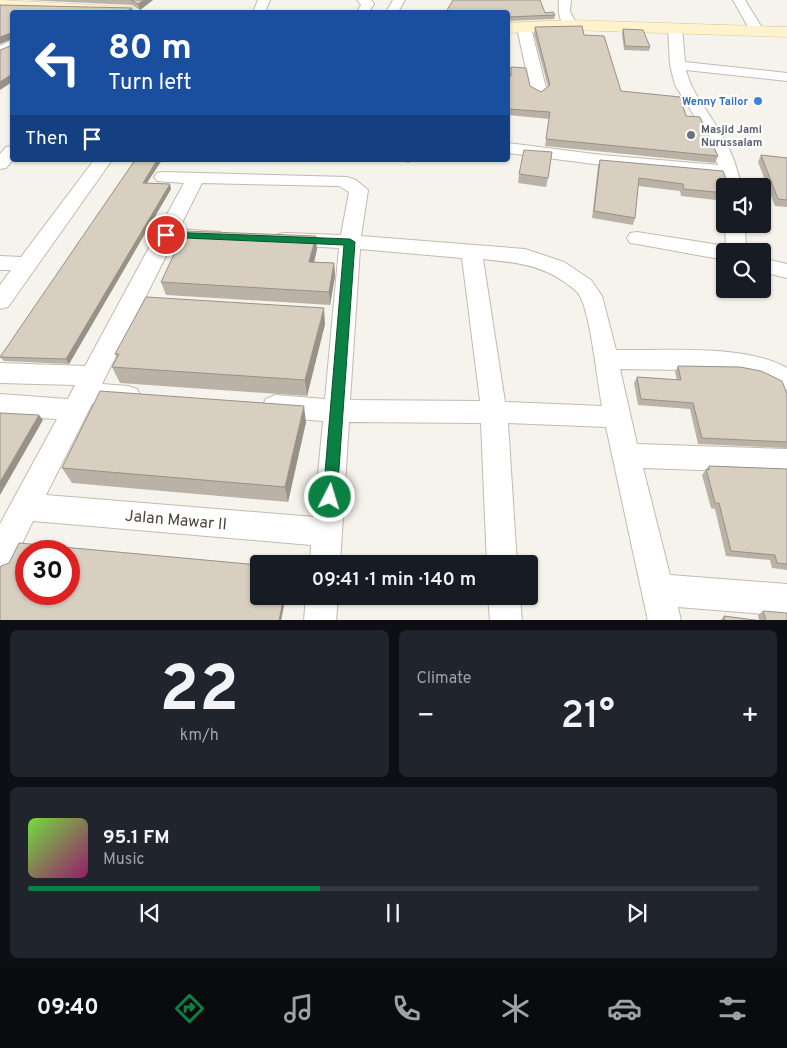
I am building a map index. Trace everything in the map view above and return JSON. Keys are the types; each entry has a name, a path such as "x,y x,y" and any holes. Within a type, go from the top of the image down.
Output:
{"street":[{"path":"363,0 368,4 364,10"},
{"path":"566,0 564,11 570,25"},
{"path":"739,0 757,31"},
{"path":"0,4 99,10"},
{"path":"510,28 570,25 787,32"},
{"path":"524,28 539,92"},
{"path":"675,28 677,65 684,86 707,123 730,178"},
{"path":"0,52 10,37"},
{"path":"677,65 787,77"},
{"path":"510,148 730,178"},
{"path":"3,293 27,264 102,162"},
{"path":"162,177 341,181 357,187 360,194 334,315 337,410 326,555"},
{"path":"0,555 84,393 140,304 166,235 196,178"},
{"path":"166,235 234,238"},
{"path":"637,238 716,251"},
{"path":"263,239 350,242 525,256 557,267 578,281 591,296 598,314 617,418 628,456 665,620"},
{"path":"471,251 494,412 502,555"},
{"path":"0,263 27,264"},
{"path":"771,267 787,271"},
{"path":"606,358 746,362 765,367 787,380"},
{"path":"0,373 84,393 152,398"},
{"path":"0,406 84,393"},
{"path":"249,404 337,410 494,412 617,418"},
{"path":"628,456 787,461"},
{"name":"Jalan Mawar II","path":"25,507 327,532"},
{"path":"658,590 787,600"},
{"path":"320,620 321,605"},
{"path":"505,605 506,620"}],"building":[{"path":"131,0 144,0 138,4"},
{"path":"453,0 540,0 545,13 553,12 555,15 510,17 510,10 447,10"},
{"path":"0,5 132,8 129,10 10,10 10,33 0,37"},
{"path":"582,26 584,35 604,36 621,91 680,97 686,116 700,117 718,156 546,139 550,112 510,109 511,67 526,68 530,86 541,92 550,85 535,27"},
{"path":"623,29 643,30 650,47 625,46"},
{"path":"10,46 10,75 0,82 0,50"},
{"path":"524,150 552,152 548,178 519,174"},
{"path":"761,155 787,158 787,200 778,199"},
{"path":"600,160 723,171 726,178 716,178 716,192 684,189 683,184 639,178 635,218 594,211"},
{"path":"134,162 156,162 143,183 170,184 66,359 0,357"},
{"path":"185,231 316,236 309,262 334,263 329,292 161,282"},
{"path":"146,297 324,308 305,380 112,367 119,354 115,354"},
{"path":"678,366 740,367 761,371 782,381 787,394 787,442 702,438 693,403 641,399 637,377 681,380"},
{"path":"100,391 304,406 285,487 62,468"},
{"path":"0,413 39,415 0,482"},
{"path":"709,466 787,469 787,564 777,563 775,555 731,551 719,503 715,503 706,469 709,470"},
{"path":"80,549 250,564 250,605 282,605 279,620 0,620 0,568 9,563 15,551 15,605 80,605"},
{"path":"763,611 787,613 787,620 766,620"},
{"path":"724,616 754,620 725,620"}],"place":[{"name":"Wenny Tailor","path":"758,101"},
{"name":"Masjid Jami Nurussalam","path":"691,135"}],"route":[{"path":"166,235 350,242 330,497"}]}
